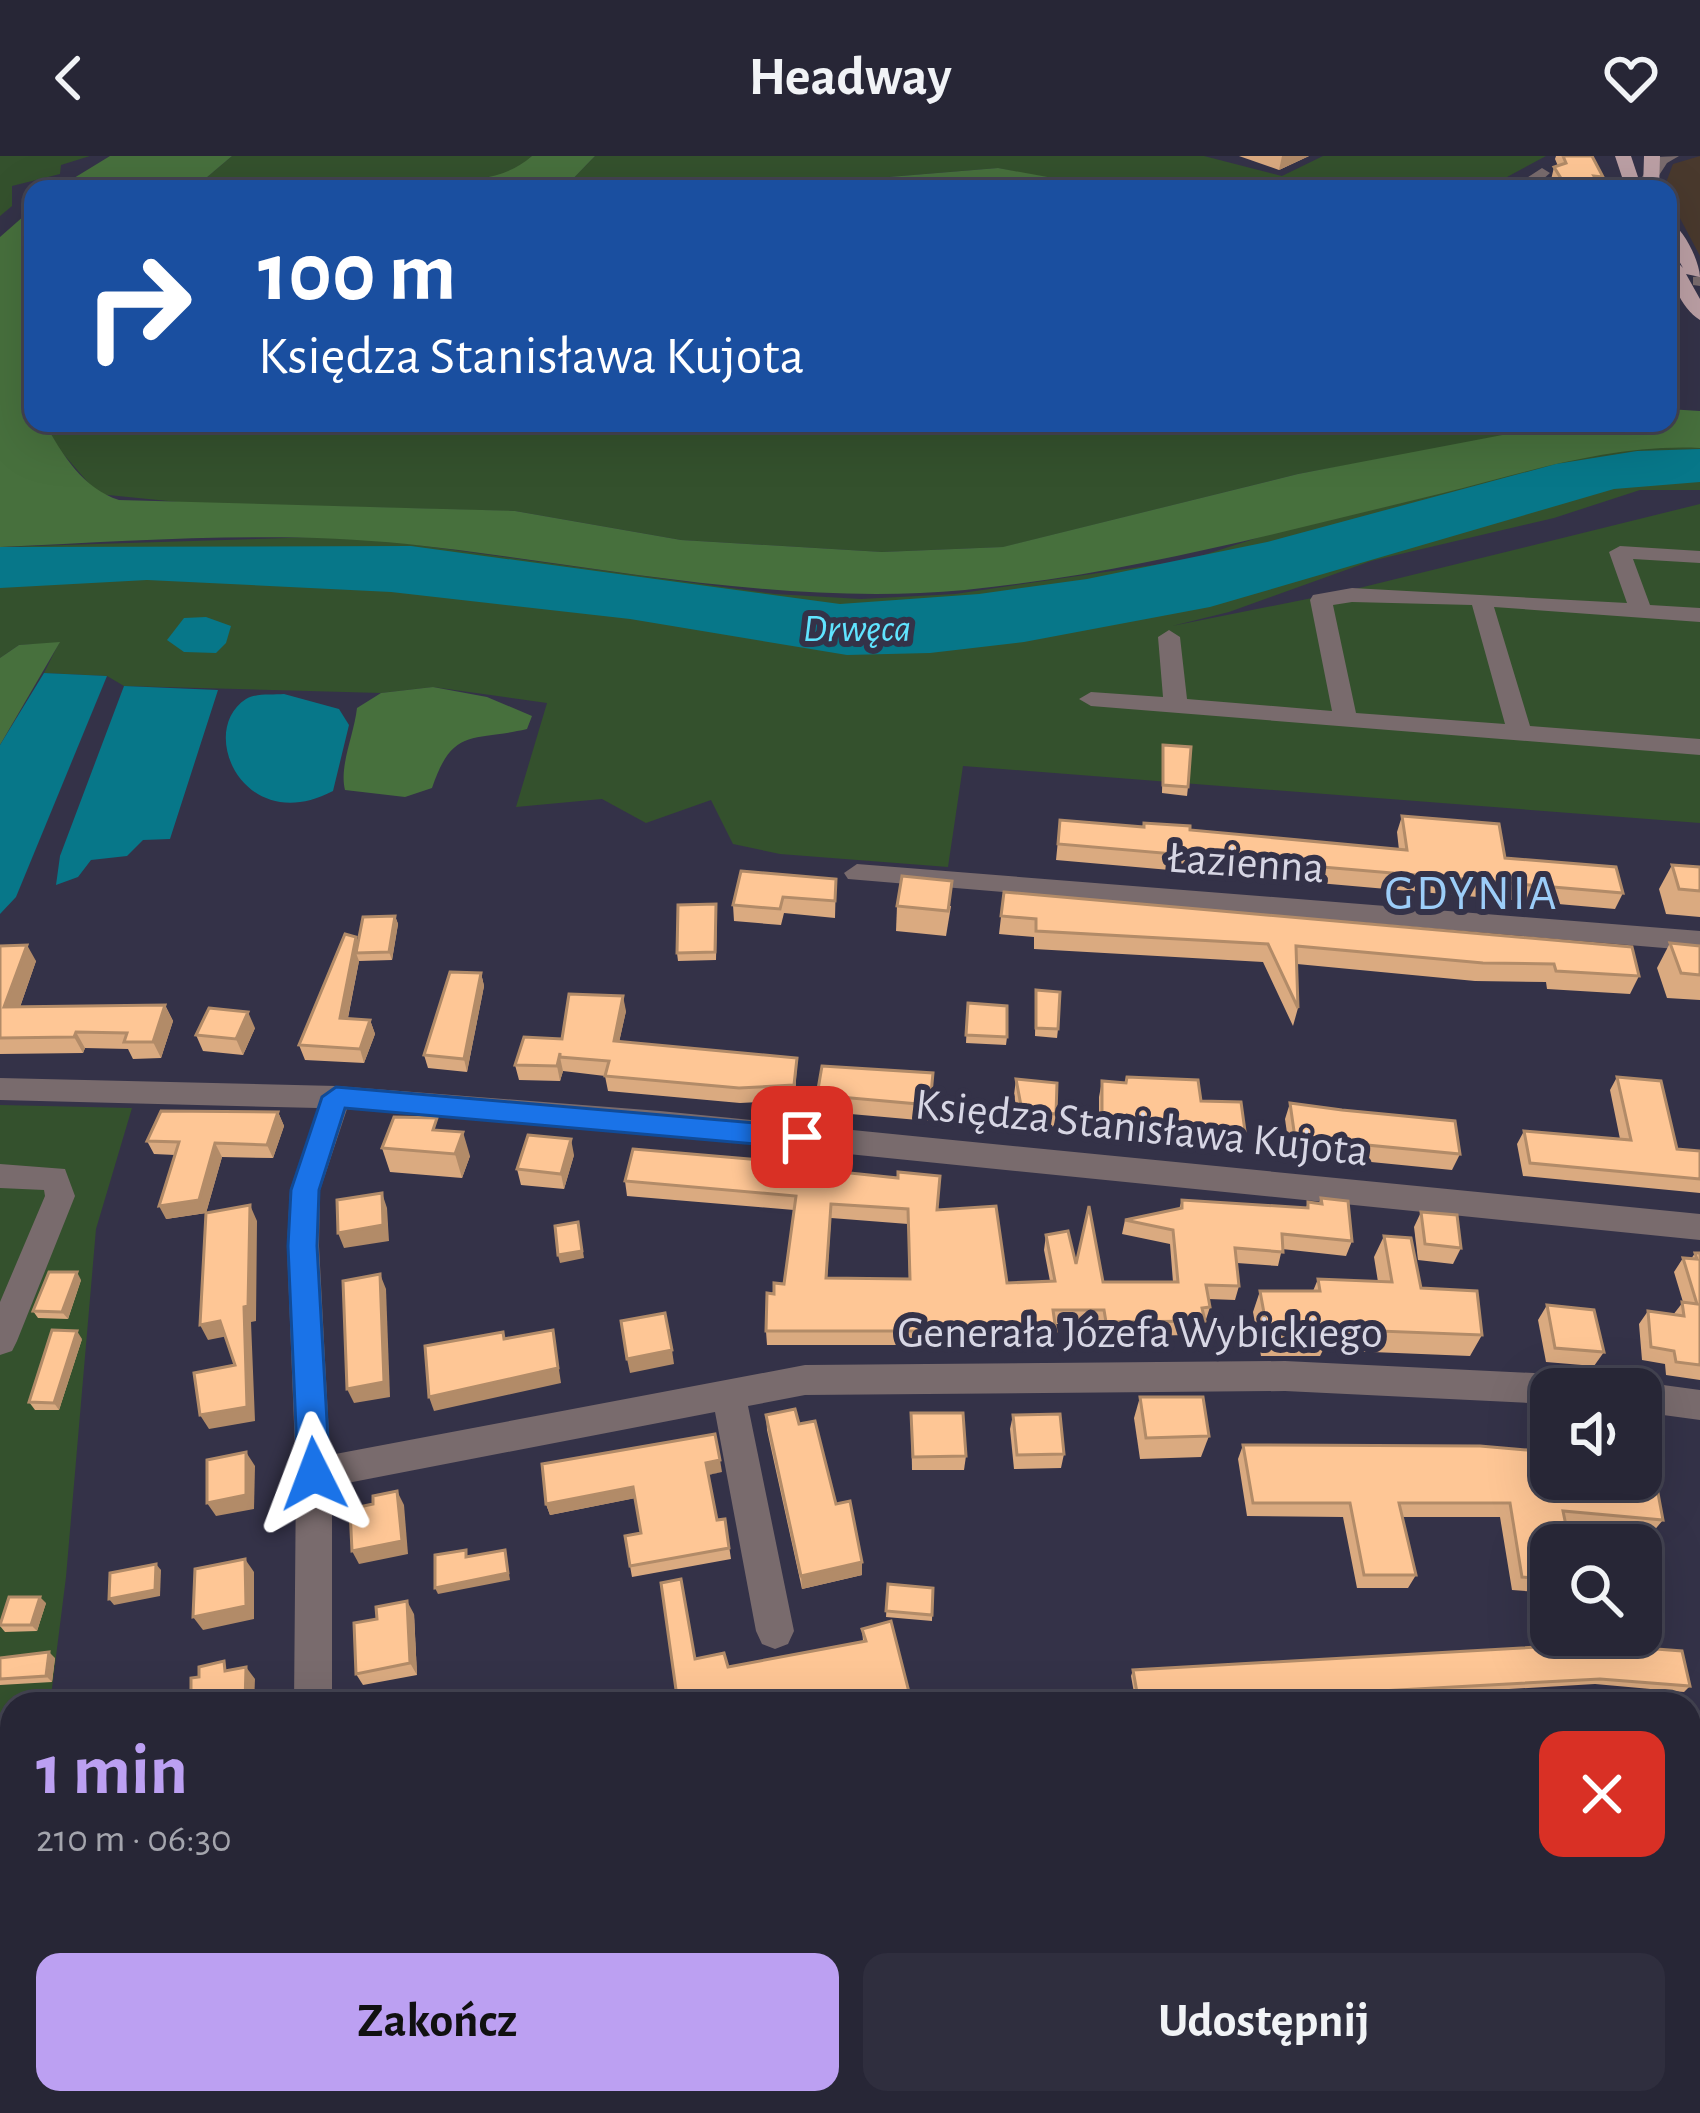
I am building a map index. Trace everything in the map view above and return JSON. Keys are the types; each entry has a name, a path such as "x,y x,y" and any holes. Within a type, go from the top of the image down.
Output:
{"main road":[{"path":"1677,267 1700,315"}],"street":[{"path":"1651,180 1660,160 1671,156"},
{"path":"1641,610 1620,552 1700,557"},
{"path":"1346,719 1321,600 1352,595 1481,599 1700,615"},
{"path":"1481,599 1520,734"},
{"path":"1169,637 1176,706"},
{"path":"1090,699 1700,747"},
{"name":"Łazienna","path":"857,873 1700,941"},
{"name":"Księdza Stanisława Kujota","path":"0,1089 336,1097 660,1123 1700,1227"},
{"path":"313,1692 314,1474 303,1246 305,1190 336,1097"},
{"path":"0,1176 53,1178 60,1196 0,1340"},
{"name":"Generała Józefa Wybickiego","path":"314,1474 728,1391 805,1380 1285,1376 1530,1388"},
{"path":"728,1391 775,1631"},
{"path":"1662,1399 1700,1405"}],"shaded area":[{"path":"1700,156 1700,256 1677,213 1677,180 1667,180 1673,164"}],"green space":[{"path":"0,156 90,156 61,165 60,174 12,186 12,206 0,216"},
{"path":"110,156 232,156 204,180 71,180"},
{"path":"232,156 532,156 518,169 481,180 204,180"},
{"path":"532,156 595,156 572,180 465,180 515,168"},
{"path":"595,156 1204,156 1282,176 1323,156 1546,156 1507,177 1514,180 1053,180 998,168 853,180 572,180"},
{"path":"998,168 1064,180 853,180"},
{"path":"24,216 24,432 50,432 85,479 119,500 515,511 681,540 882,552 1003,547 1298,474 1518,432 1677,432 1677,410 1700,411 1700,448 1602,455 1206,550 965,590 895,594 755,588 357,540 204,538 0,547 0,237"},
{"path":"50,432 1530,432 1298,474 1004,547 882,552 681,540 515,511 188,503 98,494"},
{"path":"1700,445 1700,490 1640,490 1554,518 1371,561 1229,612 1172,626 1347,591 1700,504 1700,823 963,766 948,867 780,854 733,844 711,800 646,823 602,799 516,807 547,703 433,687 381,693 124,686 107,676 44,673 59,643 19,645 0,658 0,547 352,536 775,594 861,599 955,594 1188,560 1352,508 1591,450"},
{"path":"60,642 0,745 0,658 19,645"},
{"path":"433,687 487,697 532,716 527,729 478,737 457,746 448,754 432,788 405,797 345,790 345,761 357,708 381,693"},
{"path":"0,1105 132,1108 96,1229 52,1692 0,1692"}],"water":[{"name":"Drwęca","path":"1700,449 1700,482 1614,489 1210,607 1024,642 930,653 847,655 630,619 391,592 147,580 0,588 0,547 411,546 840,604 979,594 1087,579 1267,542 1556,464 1637,451"},
{"path":"206,617 231,626 226,643 216,653 184,652 167,640 184,618"},
{"path":"44,673 107,676 16,897 0,914 0,745"},
{"path":"124,686 218,690 170,839 143,840 127,856 91,860 78,877 56,885 60,856"},
{"path":"284,694 339,709 349,725 333,791 302,802 275,801 253,791 237,775 228,755 226,733 232,714 250,697"}],"building":[{"path":"1563,156 1592,156 1603,177 1562,180 1554,167 1566,163"},
{"path":"1163,745 1191,747 1188,787 1163,785"},
{"path":"1402,816 1499,824 1505,858 1616,867 1623,893 1058,844 1060,820 1190,826 1190,830 1407,850"},
{"path":"1672,865 1700,867 1700,891 1679,889"},
{"path":"741,871 836,879 835,901 783,897 780,909 733,905"},
{"path":"902,876 952,881 948,911 897,906"},
{"path":"1004,892 1632,947 1639,976 1556,971 1554,964 1483,963 1296,946 1298,1008 1268,944 1036,931 1036,919 1001,916"},
{"path":"716,904 715,952 677,953 678,905"},
{"path":"395,916 389,952 356,953 363,917"},
{"path":"345,934 356,937 340,1018 370,1020 360,1049 299,1045"},
{"path":"1670,943 1700,946 1700,975 1681,973"},
{"path":"27,945 4,1007 165,1005 153,1042 124,1042 127,1033 0,1038 0,946"},
{"path":"450,972 481,973 464,1059 424,1055"},
{"path":"1036,990 1060,992 1058,1029 1036,1028"},
{"path":"569,994 623,996 614,1041 797,1058 794,1085 739,1088 605,1076 609,1061 560,1057 560,1053 557,1066 515,1065 524,1037 562,1039"},
{"path":"968,1003 1007,1006 1007,1037 966,1035"},
{"path":"209,1008 248,1012 236,1039 196,1035"},
{"path":"822,1066 933,1073 930,1105 817,1095"},
{"path":"1127,1077 1198,1080 1201,1101 1241,1102 1245,1131 1102,1121 1102,1081 1126,1083"},
{"path":"1617,1077 1661,1081 1677,1149 1700,1151 1700,1179 1530,1163 1524,1131 1631,1140"},
{"path":"1016,1079 1057,1083 1056,1114 1022,1111"},
{"path":"1290,1103 1455,1121 1460,1154 1295,1138"},
{"path":"161,1111 278,1112 267,1145 215,1143 199,1200 159,1206 179,1142 147,1141"},
{"path":"394,1117 437,1118 433,1130 463,1132 455,1154 382,1148"},
{"path":"528,1135 571,1139 561,1174 517,1169"},
{"path":"633,1149 821,1165 821,1170 898,1178 898,1172 940,1176 937,1210 996,1206 1007,1283 1055,1281 1046,1235 1068,1231 1076,1264 1089,1206 1103,1282 1178,1282 1173,1230 1125,1220 1182,1208 1182,1200 1308,1208 1308,1202 1322,1204 1321,1198 1348,1201 1352,1241 1282,1234 1283,1252 1235,1248 1239,1286 1206,1285 1210,1307 1202,1308 1205,1321 1106,1322 1104,1310 1053,1310 1056,1331 766,1331 767,1293 774,1294 774,1283 784,1284 796,1196 625,1181","holes":["831,1204 908,1209 910,1279 826,1278"]},
{"path":"382,1193 383,1225 338,1233 337,1200"},
{"path":"250,1205 248,1306 244,1307 247,1407 200,1415 194,1373 235,1365 220,1321 200,1325 206,1213"},
{"path":"1421,1212 1457,1215 1461,1248 1425,1244"},
{"path":"578,1222 582,1251 558,1255 555,1226"},
{"path":"1384,1236 1411,1238 1421,1288 1477,1291 1482,1335 1328,1329 1329,1335 1268,1335 1260,1291 1320,1291 1318,1279 1392,1282"},
{"path":"1695,1253 1700,1253 1700,1365 1676,1362 1674,1351 1651,1347 1648,1311 1684,1316 1682,1302 1697,1304 1683,1258 1697,1259"},
{"path":"49,1272 77,1272 62,1312 33,1311"},
{"path":"380,1274 384,1382 347,1389 343,1281"},
{"path":"1547,1305 1594,1310 1604,1352 1555,1348"},
{"path":"665,1313 672,1350 627,1359 621,1321"},
{"path":"52,1330 77,1331 54,1403 29,1402"},
{"path":"553,1330 558,1368 429,1397 425,1346 503,1332 504,1339"},
{"path":"1140,1397 1203,1397 1209,1436 1146,1438"},
{"path":"795,1409 799,1424 815,1421 836,1504 850,1501 862,1562 801,1576 766,1415"},
{"path":"911,1413 963,1413 966,1456 913,1457"},
{"path":"1060,1414 1064,1454 1017,1455 1013,1415"},
{"path":"715,1434 720,1460 706,1463 717,1520 725,1519 729,1548 630,1566 625,1536 641,1533 633,1487 546,1504 542,1464"},
{"path":"1243,1445 1480,1446 1530,1450 1530,1500 1659,1500 1663,1520 1563,1511 1566,1524 1530,1524 1530,1578 1522,1577 1510,1503 1399,1503 1416,1575 1364,1575 1350,1503 1253,1503"},
{"path":"246,1452 246,1495 207,1503 207,1460"},
{"path":"397,1491 402,1541 352,1551 350,1509 373,1504 373,1496"},
{"path":"466,1550 466,1557 505,1550 508,1573 435,1588 435,1555"},
{"path":"245,1559 246,1606 193,1617 195,1569"},
{"path":"156,1564 155,1590 109,1599 110,1573"},
{"path":"681,1579 695,1659 724,1653 728,1667 866,1641 862,1629 891,1621 909,1692 676,1692 661,1583"},
{"path":"888,1584 933,1588 932,1615 886,1611"},
{"path":"9,1597 40,1597 31,1625 0,1625"},
{"path":"407,1601 410,1663 356,1674 354,1623 377,1619 376,1607"},
{"path":"1530,1647 1530,1656 1662,1656 1662,1649 1682,1651 1690,1686 1600,1679 1360,1692 1137,1692 1133,1670"},
{"path":"49,1652 46,1676 0,1679 0,1658"},
{"path":"224,1661 225,1671 246,1667 245,1692 191,1692 191,1678 199,1677 199,1667"}],"district":[{"name":"GDYNIA","path":"1472,892"}],"route":[{"path":"314,1474 303,1246 305,1190 336,1097 802,1137"}]}
